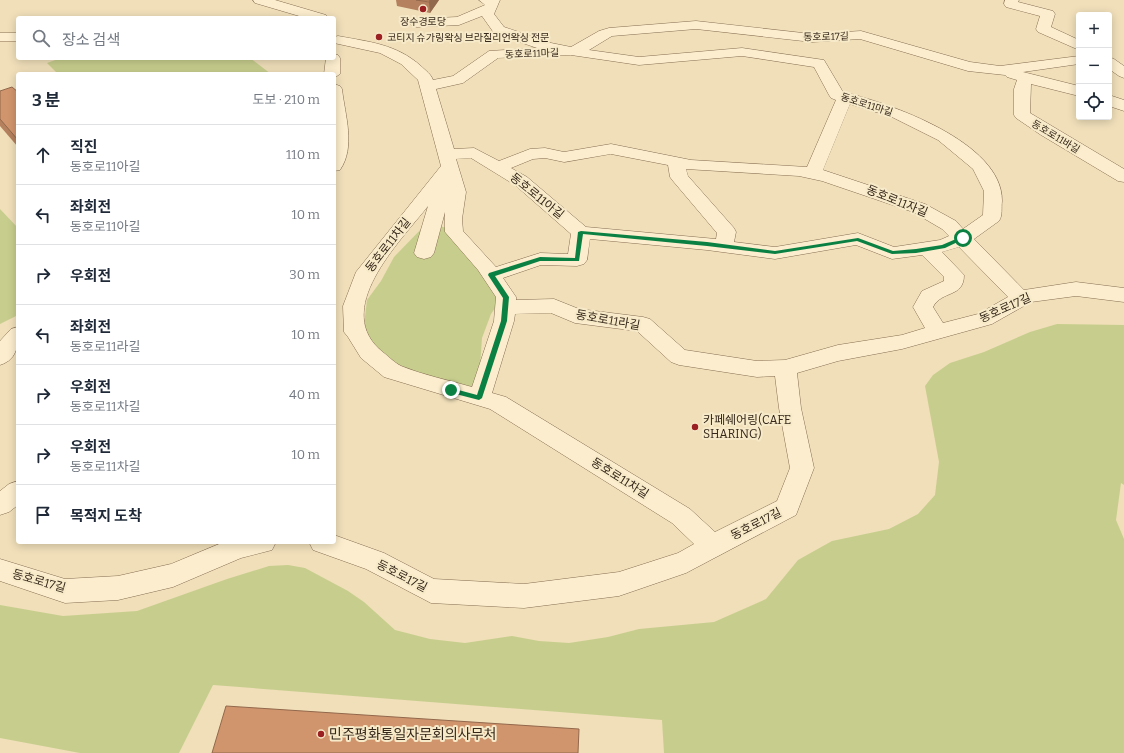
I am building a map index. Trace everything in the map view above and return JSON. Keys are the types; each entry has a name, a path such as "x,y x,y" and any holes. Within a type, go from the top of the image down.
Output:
{"street":[{"path":"260,0 314,16"},
{"path":"1012,0 1011,4 1048,14 1043,29 1076,45"},
{"path":"417,23 459,21 490,3"},
{"name":"동호로11마길","path":"490,3 487,14 499,30 548,47 639,61 742,52 818,63 837,95 898,114 944,136 980,166 993,191 992,217 963,238"},
{"name":"동호로17길","path":"573,51 584,48 600,35 609,32 696,25 812,38 861,35 968,66 1000,70 1076,60"},
{"path":"0,37 16,37"},
{"path":"812,38 817,51 818,63"},
{"path":"336,41 384,49 406,61 425,78 444,169 456,192 453,219 454,232 491,275 506,297 504,321 479,398"},
{"name":"동호로11마길","path":"427,86 458,80 494,54 573,51"},
{"path":"1112,56 1124,73"},
{"path":"332,72 333,60"},
{"path":"1000,70 1076,90"},
{"name":"동호로11바길","path":"1025,77 1022,89 1022,115 1043,131 1102,162 1124,177"},
{"path":"813,173 845,97"},
{"path":"1112,101 1124,106"},
{"path":"336,109 340,148 336,160"},
{"name":"동호로11자길","path":"498,167 530,154 545,153 564,157 611,149 676,161 691,166 800,171 833,178 920,208 949,225 1021,299"},
{"name":"동호로11아길","path":"444,169 474,153 521,181 581,232"},
{"path":"676,161 679,177 727,232 724,246"},
{"path":"424,253 440,197 444,169"},
{"name":"동호로11차길","path":"444,169 366,272 353,306 355,332 369,353 392,371 498,403 681,516 713,546"},
{"path":"491,275 540,259 577,260 581,232 775,252 858,240 892,252 943,246 963,238"},
{"path":"927,249 954,275 954,284 929,296 923,307 937,332"},
{"name":"동호로17길","path":"327,544 375,562 431,591 524,596 619,584 686,562 713,546 787,508 802,468 790,408 785,368 838,353 902,342 985,319 1026,296 1076,289 1124,295"},
{"name":"동호로11라길","path":"505,306 554,306 575,316 643,324 679,357 757,369 785,368"},
{"path":"0,357 16,336"},
{"path":"0,505 16,493"},
{"name":"동호로17길","path":"0,570 65,591 118,588 173,575 238,548 255,544"}],"green space":[{"path":"55,60 253,60 268,72 56,72 47,63"},
{"path":"0,209 16,226 16,316 0,324"},
{"path":"426,224 448,228 501,299 491,314 482,338 480,367 471,390 422,375 397,364 374,348 364,325 367,300 381,281 394,257"},
{"path":"1057,324 1124,325 1124,485 1121,483 1116,520 1124,539 1124,753 664,753 662,720 213,685 179,753 80,753 0,738 0,605 63,616 137,611 227,579 269,566 288,565 305,568 348,591 364,602 395,630 430,639 465,643 512,636 539,641 569,643 608,637 639,629 714,622 766,599 798,560 832,541 889,529 918,514 935,495 939,462 925,386 933,375 950,363 984,352 1030,332"}],"building":[{"path":"416,0 430,0 429,2"},
{"path":"12,87 16,90 16,138 0,119 0,91"},
{"path":"226,706 579,729 578,753 212,753"}],"place":[{"name":"장수경로당","path":"423,9"},
{"name":"코티지 슈가링왁싱 브라질리언왁싱 전문","path":"379,37"},
{"name":"카페쉐어링(CAFE SHARING)","path":"695,427"},
{"name":"민주평화통일자문회의사무처","path":"321,734"}],"route":[{"path":"451,390 479,398 504,321 506,297 491,275 540,259 577,260 581,232 775,252 858,240 892,252 916,251 943,246 963,238"}]}
